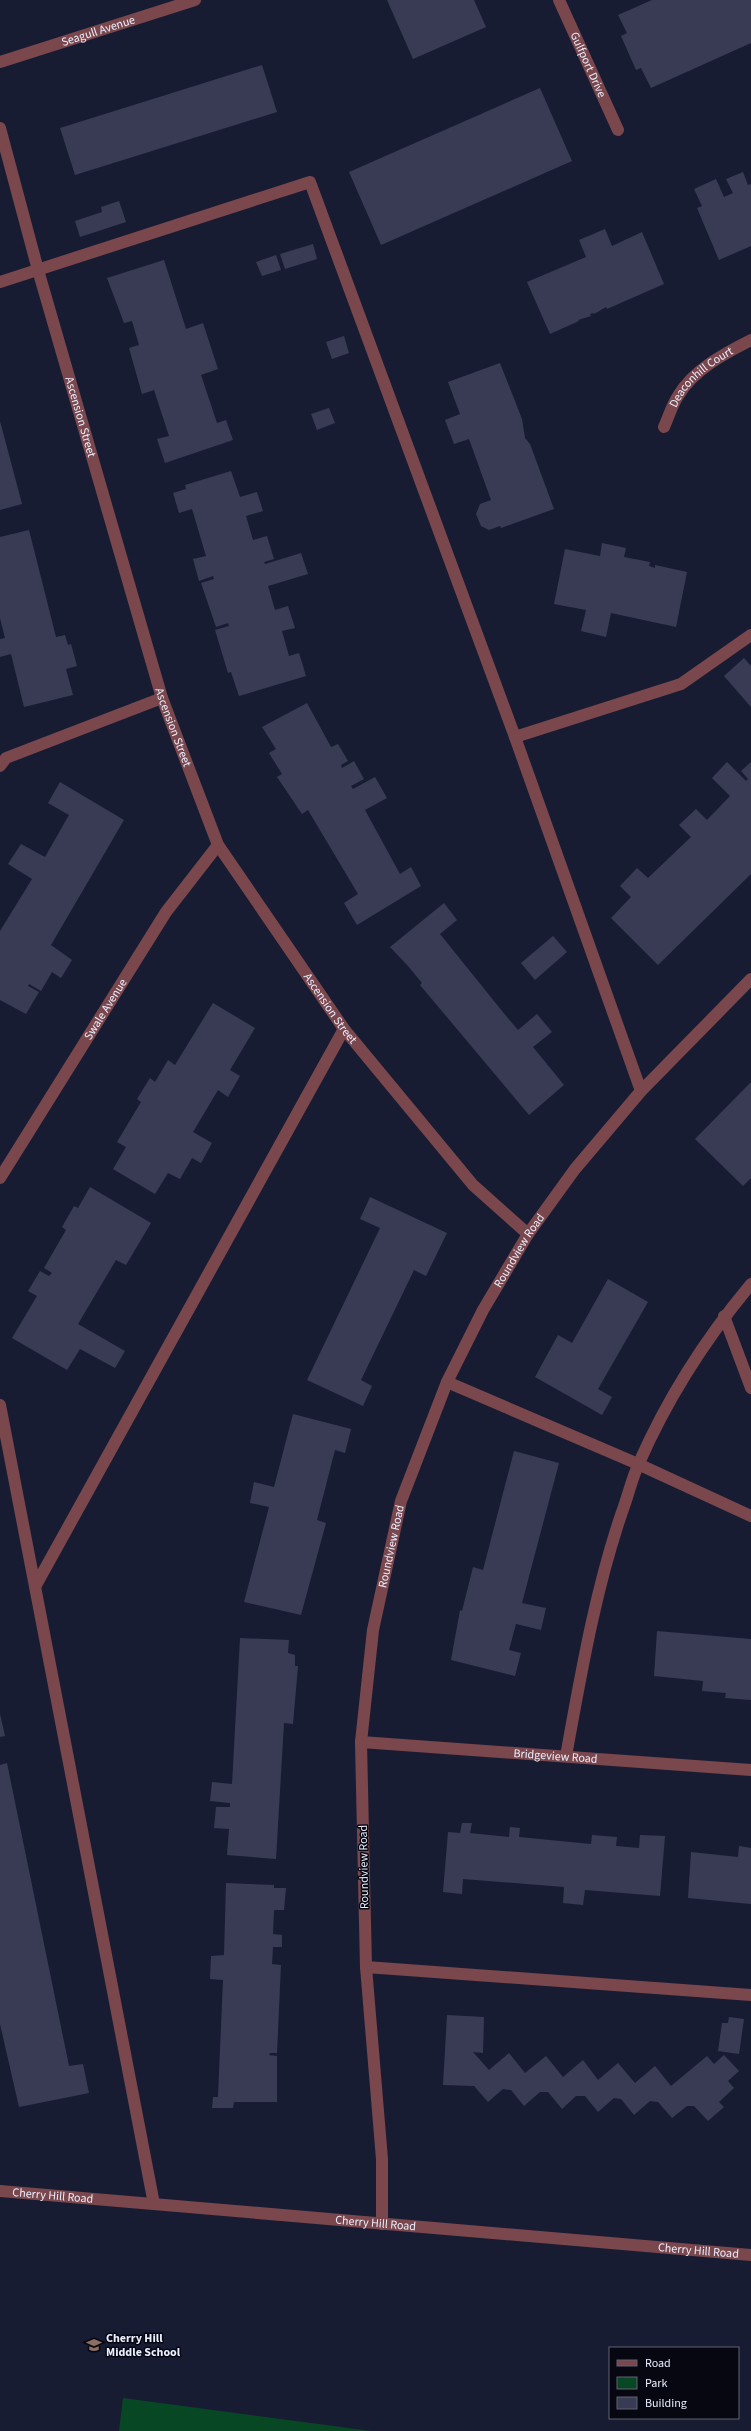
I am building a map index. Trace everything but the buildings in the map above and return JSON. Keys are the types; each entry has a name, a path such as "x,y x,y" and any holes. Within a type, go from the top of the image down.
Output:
{"street":[{"name":"Seagull Avenue","path":"0,62 195,0"},
{"name":"Gulfport Drive","path":"559,0 618,130"},
{"name":"Ascension Street","path":"0,128 38,270 162,698 218,845 344,1029 473,1185 528,1234"},
{"path":"0,282 310,182 515,737 641,1091"},
{"name":"Deaconhill Court","path":"664,426 678,395 698,372 733,349 751,340"},
{"path":"515,737 681,684 751,635"},
{"path":"0,766 6,758 162,698"},
{"name":"Swale Avenue","path":"0,1178 166,912 218,845"},
{"name":"Roundview Road","path":"382,2224 382,2159 366,1967 361,1742 373,1630 401,1501 447,1382 483,1310 528,1234 575,1169 641,1091 751,979"},
{"path":"36,1585 344,1029"},
{"path":"566,1756 585,1648 608,1552 638,1464 682,1382 724,1316 751,1284"},
{"path":"724,1316 751,1388"},
{"path":"447,1382 638,1464 751,1516"},
{"path":"0,1405 36,1585 154,2204"},
{"name":"Bridgeview Road","path":"361,1742 751,1770"},
{"path":"366,1967 751,1995"},
{"name":"Cherry Hill Road","path":"0,2191 751,2255"}],"green space":[{"path":"123,2398 371,2431 119,2431"}],"place":[{"name":"Cherry Hill Middle School","path":"94,2345"}]}
